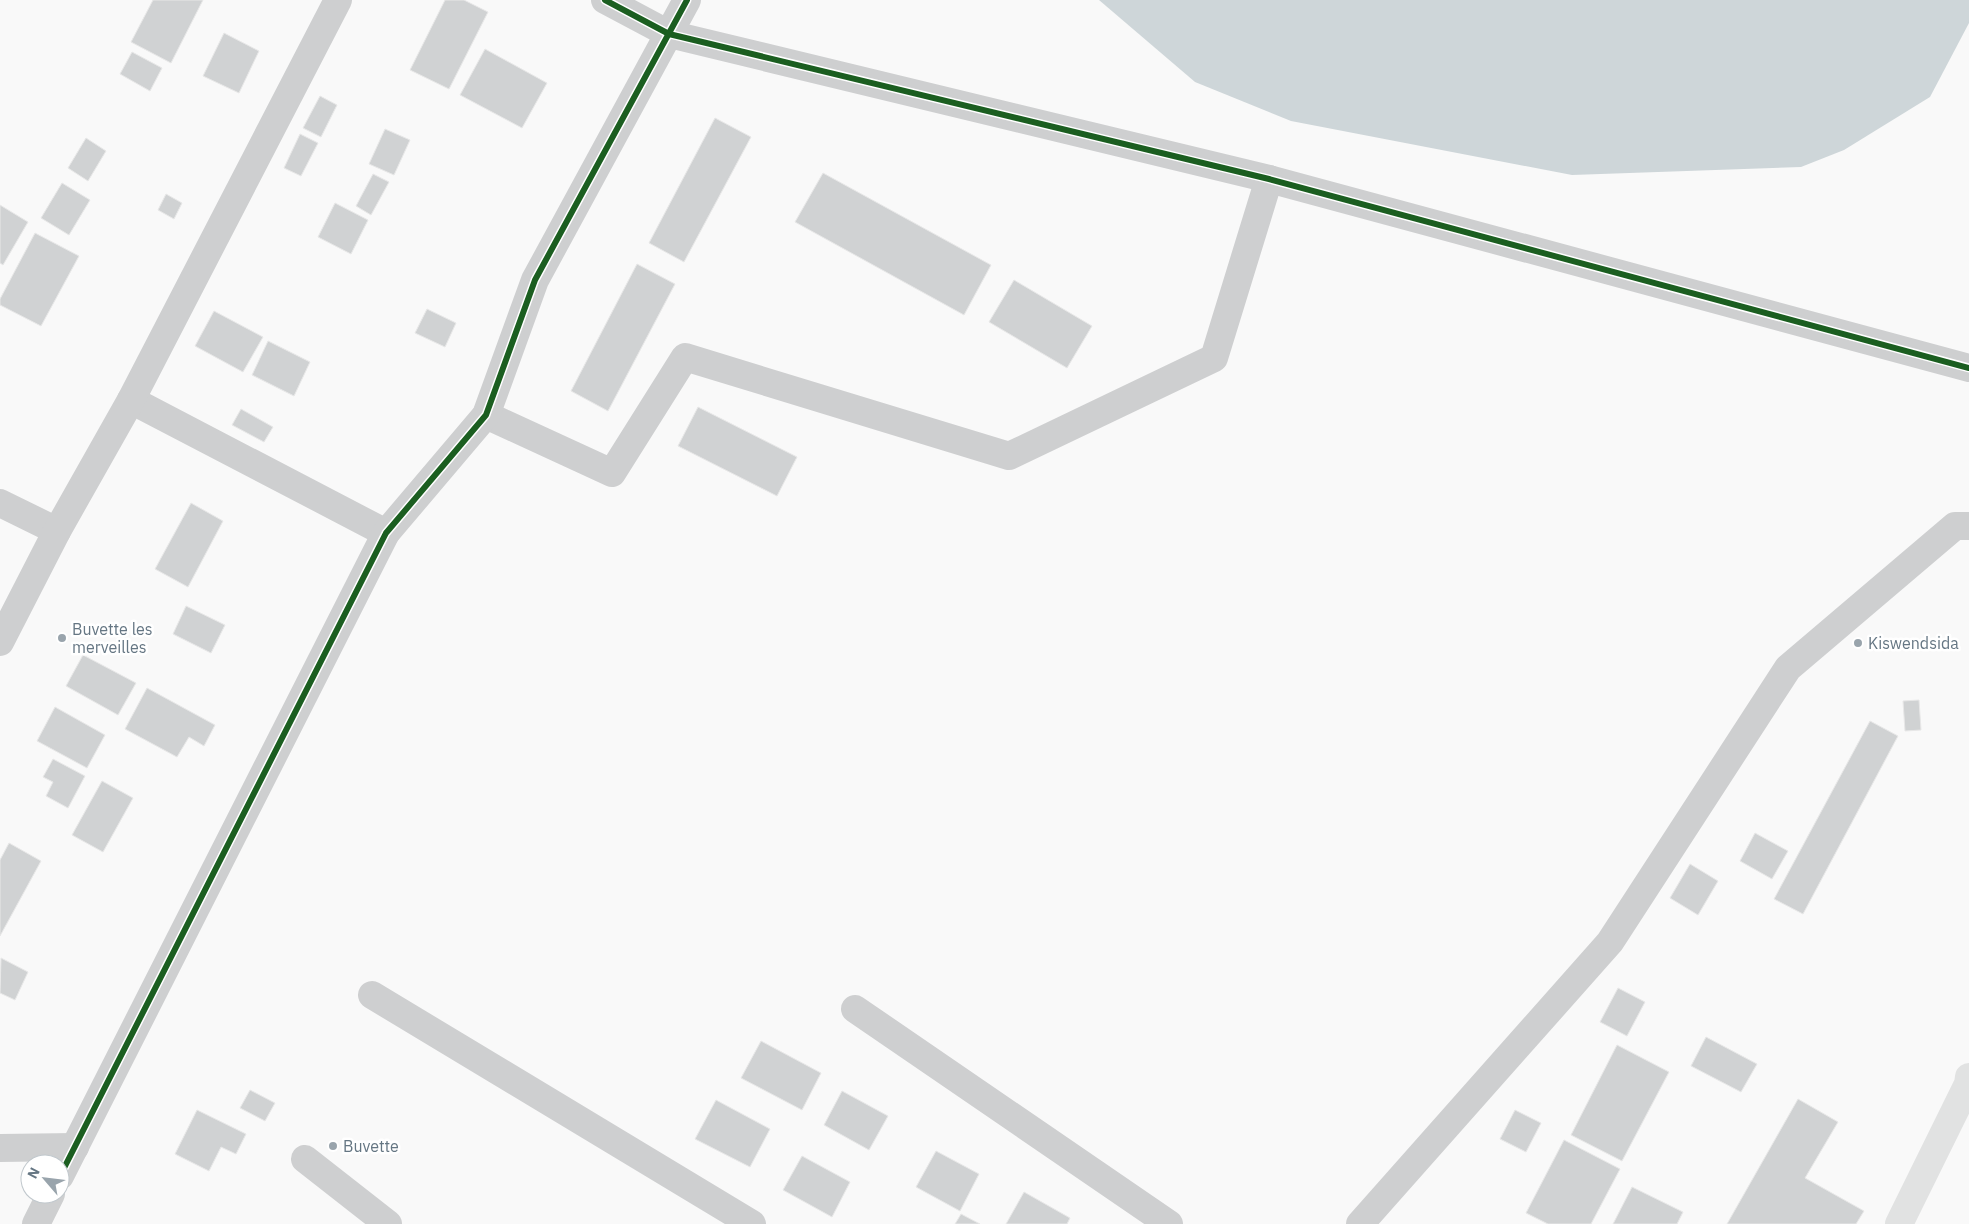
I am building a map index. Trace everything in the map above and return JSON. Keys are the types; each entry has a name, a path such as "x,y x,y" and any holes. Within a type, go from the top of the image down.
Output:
{"main road":[{"path":"1899,1224 1969,1084 1969,1077"}],"street":[{"path":"0,642 57,531 131,400 338,0"},
{"path":"605,0 670,34 1268,179 1969,368"},
{"path":"70,1157 386,533 486,415 535,280 687,0"},
{"path":"486,415 612,473 685,357 1009,456 1214,358 1268,179"},
{"path":"131,400 386,533"},
{"path":"0,503 57,531"},
{"path":"1360,1224 1610,942 1788,668 1955,526 1969,526"},
{"path":"372,995 752,1224"},
{"path":"855,1009 1169,1224"},
{"path":"0,1148 75,1147"},
{"path":"306,1159 388,1224"},
{"path":"36,1224 46,1204"}],"shaded area":[{"path":"1099,0 1969,0 1969,23 1930,97 1844,150 1801,167 1572,175 1291,121 1195,82"}],"building":[{"path":"153,0 203,0 171,63 131,42"},
{"path":"445,0 464,0 488,12 449,89 410,70"},
{"path":"224,33 259,51 239,93 203,76"},
{"path":"485,49 547,83 522,128 460,95"},
{"path":"132,52 162,68 150,91 120,74"},
{"path":"320,96 337,105 321,137 303,128"},
{"path":"715,118 751,137 684,262 649,243"},
{"path":"385,129 410,140 394,175 369,164"},
{"path":"300,134 318,143 301,176 284,168"},
{"path":"86,138 106,151 88,181 68,168"},
{"path":"823,173 991,265 964,315 795,222"},
{"path":"373,174 389,182 371,215 356,206"},
{"path":"62,183 90,200 69,235 41,218"},
{"path":"166,194 182,203 174,219 158,210"},
{"path":"335,203 368,220 351,254 318,237"},
{"path":"0,205 28,222 3,265 0,263"},
{"path":"35,233 79,256 41,326 0,305 0,299"},
{"path":"637,264 675,284 608,411 571,391"},
{"path":"1014,280 1092,326 1067,368 989,322"},
{"path":"427,309 456,323 445,347 415,333"},
{"path":"214,311 263,337 243,372 195,346"},
{"path":"268,341 310,362 294,396 252,375"},
{"path":"698,407 797,457 777,496 678,446"},
{"path":"241,409 273,427 264,442 232,425"},
{"path":"191,503 223,521 188,587 155,569"},
{"path":"186,606 225,625 211,653 173,634"},
{"path":"83,655 136,683 118,715 66,686"},
{"path":"147,688 215,725 204,746 189,737 177,757 125,729"},
{"path":"1919,700 1921,730 1905,731 1903,701"},
{"path":"55,707 105,735 87,768 37,741"},
{"path":"1870,721 1898,736 1803,914 1774,899"},
{"path":"53,759 85,776 68,808 46,796 53,782 43,777"},
{"path":"102,781 133,798 103,852 72,835"},
{"path":"1755,833 1788,851 1772,879 1740,861"},
{"path":"9,843 41,861 0,936 0,860"},
{"path":"1690,864 1718,881 1698,915 1670,898"},
{"path":"1,958 28,972 15,1000 0,993"},
{"path":"1618,988 1645,1002 1627,1036 1600,1022"},
{"path":"1706,1037 1757,1064 1741,1092 1691,1066"},
{"path":"761,1041 821,1073 802,1110 741,1078"},
{"path":"1617,1045 1669,1072 1622,1161 1571,1135"},
{"path":"250,1090 275,1103 265,1121 240,1108"},
{"path":"842,1091 888,1116 869,1150 824,1125"},
{"path":"1798,1099 1838,1122 1805,1178 1864,1211 1856,1224 1727,1224"},
{"path":"716,1100 770,1129 750,1167 695,1139"},
{"path":"197,1110 246,1134 236,1154 221,1147 209,1171 175,1154"},
{"path":"1515,1110 1541,1123 1526,1152 1500,1139"},
{"path":"1564,1140 1620,1169 1591,1224 1548,1224 1526,1213"},
{"path":"936,1151 979,1174 960,1211 916,1187"},
{"path":"802,1156 850,1182 832,1217 783,1190"},
{"path":"1632,1187 1683,1212 1677,1224 1613,1224"},
{"path":"1024,1192 1070,1218 1067,1224 1006,1224"},
{"path":"961,1214 980,1224 955,1224"}],"cycle path":[{"path":"605,0 669,34 1269,179 1969,368"},
{"path":"70,1156 386,533 486,415 535,280 687,0"}],"place":[{"name":"Buvette les merveilles","path":"62,638"},
{"name":"Kiswendsida","path":"1858,643"},
{"name":"Buvette","path":"333,1146"}]}
